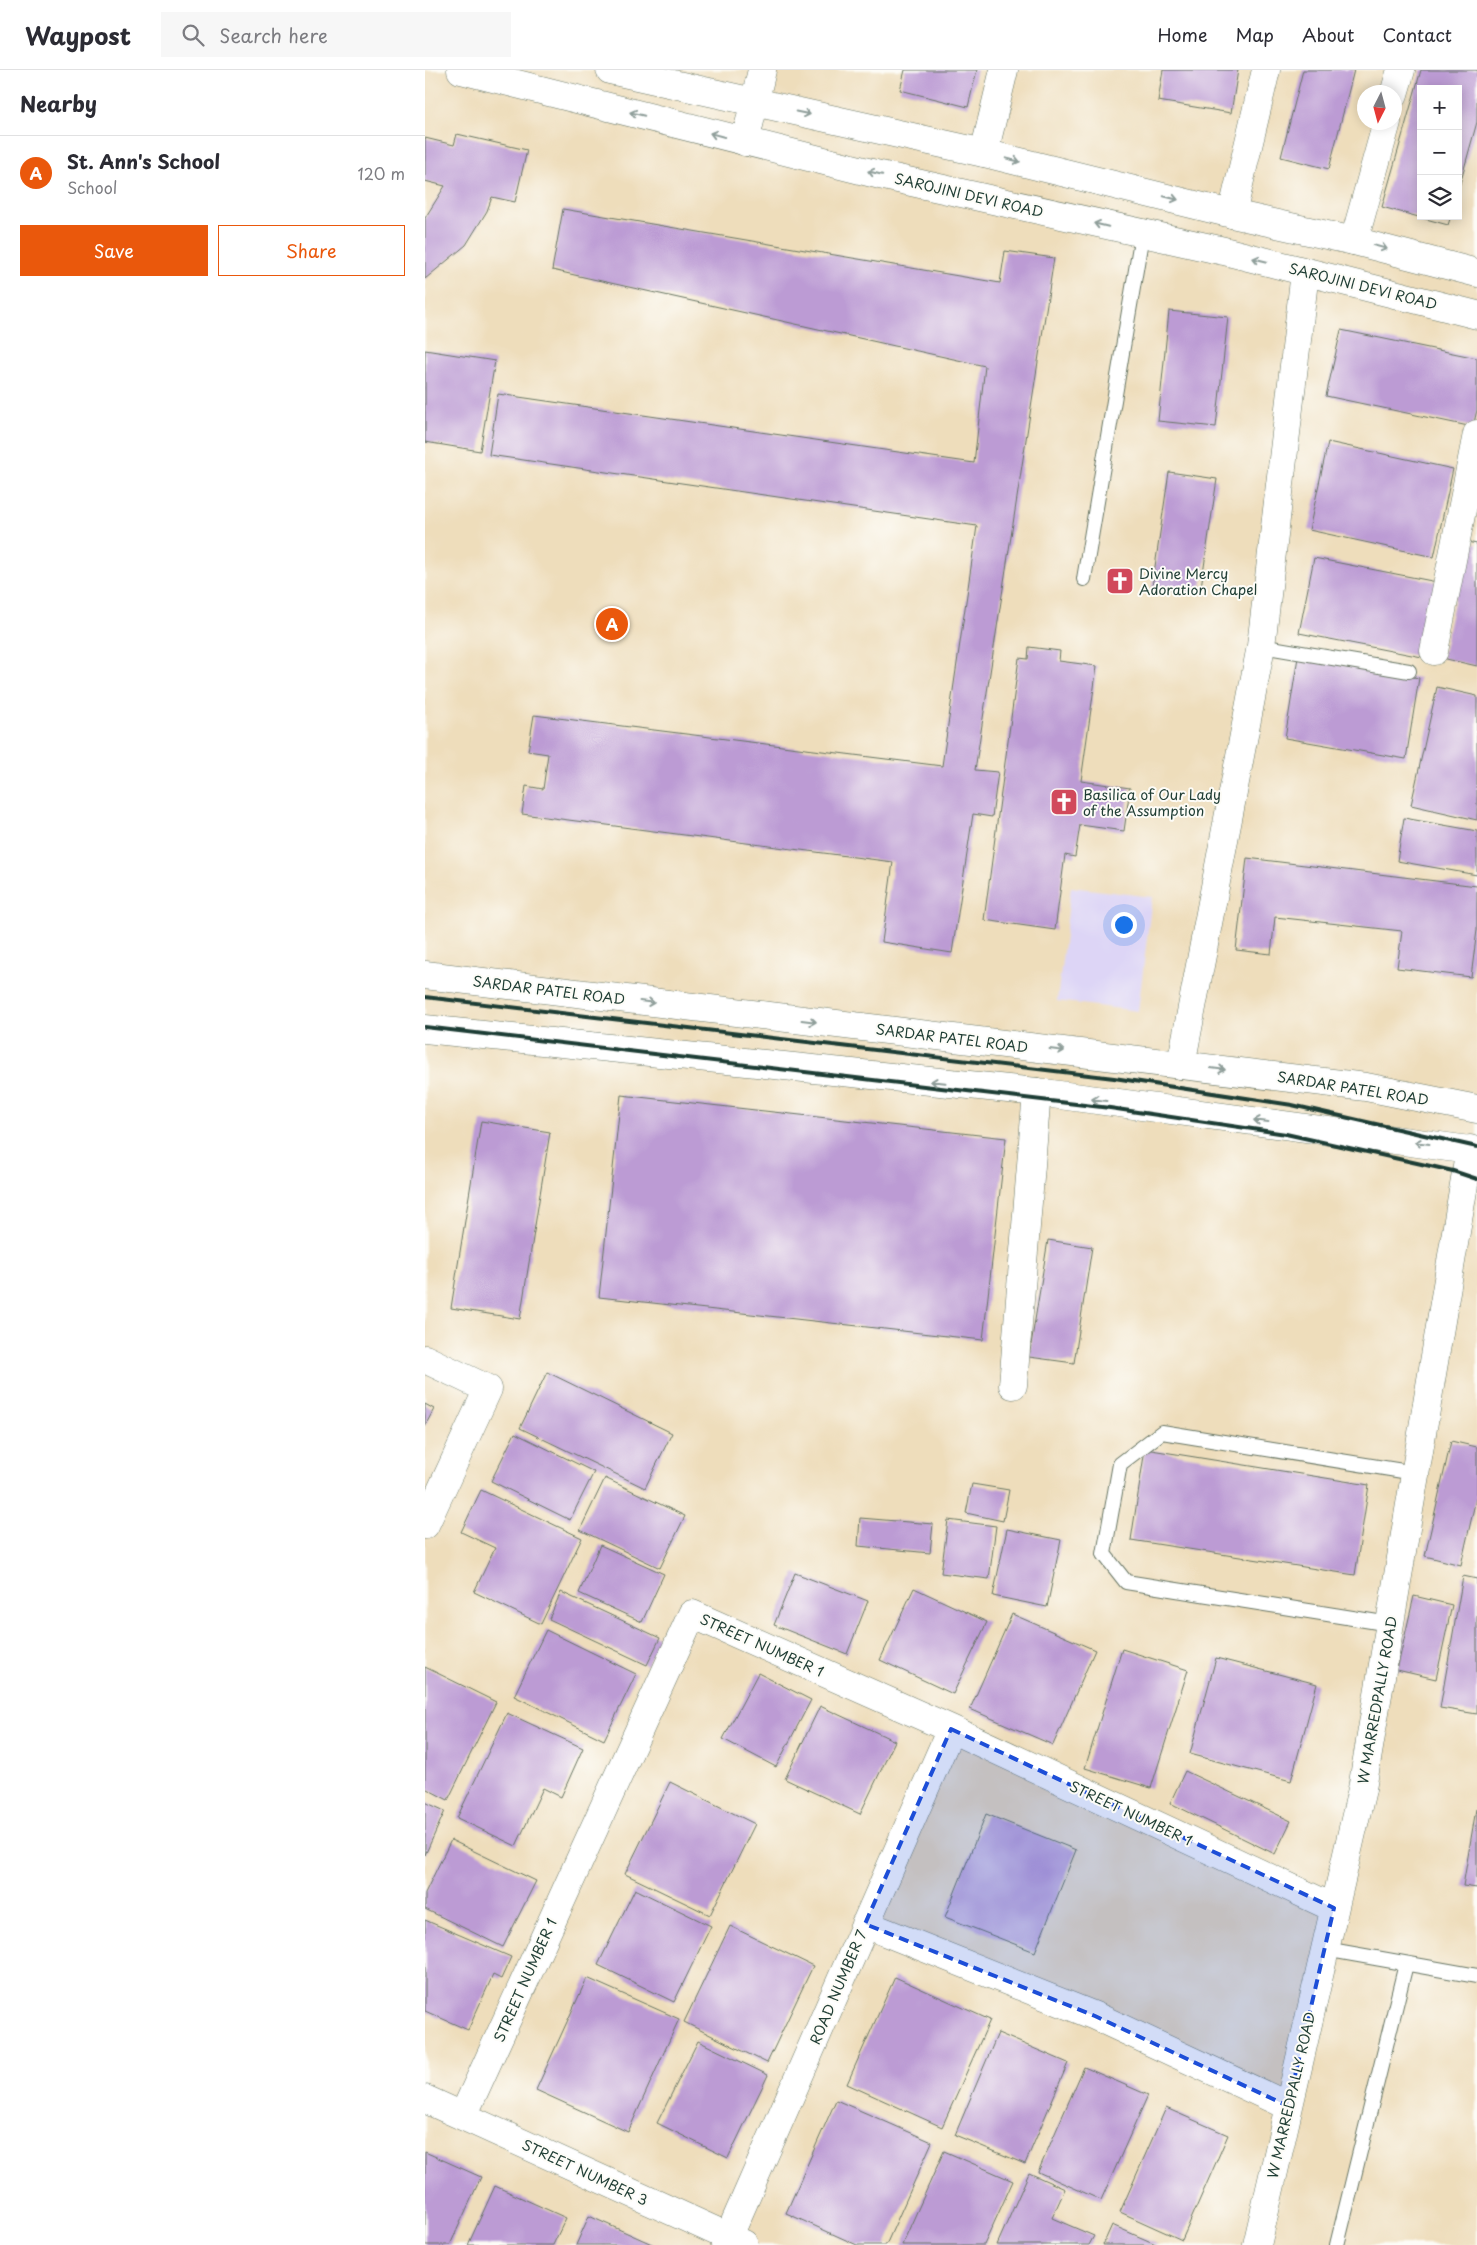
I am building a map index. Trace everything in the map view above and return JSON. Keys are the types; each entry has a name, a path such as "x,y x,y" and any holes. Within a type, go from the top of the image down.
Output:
{"street":[{"name":"SAROJINI DEVI ROAD","path":"461,70 880,175 1224,251 1477,315"},
{"path":"611,70 984,153 1232,214 1354,241 1477,274"},
{"path":"745,142 762,70"},
{"path":"984,153 1004,70"},
{"path":"1232,214 1266,70"},
{"path":"1397,85 1401,70"},
{"path":"1354,241 1385,130"},
{"path":"1181,1065 1261,646 1305,272"},
{"path":"1434,651 1477,434"},
{"name":"SARDAR PATEL ROAD","path":"425,975 1366,1087 1477,1109"},
{"path":"425,1029 1037,1092 1475,1150"},
{"path":"1013,1385 1037,1092"},
{"name":"W MARREDPALLY ROAD","path":"1257,2245 1362,1789 1415,1473 1475,1150"},
{"path":"425,1359 488,1389 425,1525"},
{"name":"STREET NUMBER 1","path":"463,2116 692,1614 951,1729 1335,1908"},
{"name":"ROAD NUMBER 7","path":"733,2242 865,1924 951,1729"},
{"path":"865,1924 1095,2016 1288,2106"},
{"name":"STREET NUMBER 3","path":"425,2099 733,2242"}],"lane":[{"path":"1084,579 1142,234"},
{"path":"1261,646 1409,671"},
{"path":"1390,1624 1126,1582 1104,1554 1120,1464 1162,1432 1415,1473"},
{"path":"1325,1950 1477,1976"},
{"path":"1337,2245 1406,1964"}],"highlighted area":[{"path":"951,1729 1334,1908 1288,2106 1095,2016 865,1924"}],"shaded area":[{"path":"1071,887 1152,897 1138,1011 1057,1001"}],"building":[{"path":"905,70 977,70 968,107 900,90"},
{"path":"1163,70 1238,70 1231,113 1158,101"},
{"path":"1303,70 1354,70 1329,169 1281,157"},
{"path":"1421,70 1477,70 1477,122 1462,176 1462,85 1417,85 1417,217 1382,207"},
{"path":"457,134 527,150 515,202 492,197 487,211 466,245 425,279 425,218 445,186 425,181 425,138 454,145"},
{"path":"563,209 1000,283 1005,251 1054,258 975,770 998,772 992,817 973,814 952,953 882,942 893,862 522,814 526,786 543,789 548,754 528,751 534,715 942,766 977,526 489,455 498,394 974,463 985,366 552,270"},
{"path":"1430,220 1450,220 1448,225"},
{"path":"1169,311 1228,317 1216,427 1158,421"},
{"path":"1341,330 1477,358 1477,410 1473,427 1326,396"},
{"path":"425,350 495,361 480,451 425,442"},
{"path":"1328,442 1453,469 1434,557 1309,530"},
{"path":"1169,472 1217,479 1200,594 1152,587"},
{"path":"1467,542 1477,544 1477,666 1442,658"},
{"path":"1314,558 1437,582 1422,657 1299,633"},
{"name":"Basilica of Our Lady of the Assumption","path":"1029,647 1060,651 1059,661 1097,666 1081,781 1130,788 1124,831 1080,825 1075,857 1065,855 1055,930 984,920 1019,658 1028,659"},
{"path":"1298,657 1419,678 1406,759 1285,738"},
{"path":"1437,687 1477,696 1477,820 1411,805"},
{"path":"1404,818 1477,831 1477,875 1397,861"},
{"path":"1247,858 1477,886 1477,930 1471,977 1397,968 1402,931 1275,917 1271,954 1236,950"},
{"path":"621,1095 1006,1138 983,1340 599,1297"},
{"path":"481,1121 550,1132 520,1319 451,1308"},
{"path":"1048,1240 1092,1247 1074,1363 1029,1357"},
{"path":"547,1372 672,1433 645,1488 520,1428"},
{"path":"425,1404 434,1409 425,1426"},
{"path":"515,1433 594,1472 570,1520 491,1481"},
{"path":"1451,1441 1477,1447 1477,1494 1461,1565 1425,1556"},
{"path":"1145,1449 1369,1485 1355,1575 1131,1540"},
{"path":"605,1478 685,1516 660,1568 580,1530"},
{"path":"972,1484 1009,1490 1003,1521 966,1513"},
{"path":"481,1490 582,1538 541,1624 474,1592 495,1548 461,1532"},
{"path":"860,1518 933,1524 930,1553 858,1546"},
{"path":"948,1520 996,1526 989,1579 941,1573"},
{"path":"1007,1529 1061,1540 1047,1607 993,1596"},
{"path":"600,1545 664,1574 642,1622 579,1593"},
{"path":"795,1573 868,1601 847,1654 774,1625"},
{"path":"1463,1576 1477,1579 1477,1714 1440,1708"},
{"path":"914,1588 987,1622 953,1694 880,1660"},
{"path":"561,1592 660,1638 647,1665 549,1619"},
{"path":"1414,1596 1452,1605 1436,1679 1397,1670"},
{"path":"1012,1614 1095,1650 1053,1745 970,1709"},
{"path":"546,1630 636,1674 604,1740 514,1696"},
{"path":"1122,1649 1188,1670 1151,1788 1085,1768"},
{"path":"1216,1658 1317,1684 1291,1781 1190,1754"},
{"path":"425,1667 496,1702 448,1800 425,1788"},
{"path":"758,1673 811,1700 776,1767 723,1739"},
{"path":"820,1706 895,1741 860,1814 785,1779"},
{"path":"507,1713 583,1748 561,1797 543,1788 516,1846 457,1818"},
{"path":"1185,1771 1291,1821 1275,1854 1170,1803"},
{"path":"670,1782 755,1824 710,1915 625,1874"},
{"path":"425,1802 445,1811 425,1855"},
{"path":"1477,1809 1477,1888 1463,1886"},
{"path":"986,1814 1076,1850 1035,1952 945,1917"},
{"path":"451,1840 536,1881 503,1947 425,1909 425,1893"},
{"path":"635,1889 711,1926 674,2002 598,1965"},
{"path":"425,1920 511,1957 501,1979 493,1975 468,2030 425,2011"},
{"path":"730,1926 813,1966 767,2063 684,2022"},
{"path":"895,1977 990,2020 942,2127 847,2084"},
{"path":"587,1978 679,2019 628,2132 536,2090"},
{"path":"998,2033 1068,2063 1025,2164 955,2135"},
{"path":"698,2041 768,2075 728,2158 657,2123"},
{"path":"1084,2067 1148,2095 1101,2200 1038,2172"},
{"path":"836,2100 932,2142 886,2245 857,2245 786,2213"},
{"path":"1166,2108 1228,2135 1182,2240 1120,2212"},
{"path":"944,2151 1013,2181 984,2245 902,2245"},
{"path":"425,2152 481,2177 450,2245 425,2245"},
{"path":"1029,2173 1065,2189 1052,2218 1094,2236 1089,2245 997,2245"},
{"path":"495,2186 566,2218 553,2245 468,2245"},
{"path":"589,2216 654,2245 576,2245"},
{"path":"1112,2225 1158,2245 1103,2245"}],"railway":[{"path":"425,997 1114,1078 1292,1105 1477,1147"},
{"path":"425,1027 1110,1108 1286,1134 1453,1171 1477,1179"}],"place":[{"name":"Divine Mercy Adoration Chapel","path":"1120,581"},
{"name":"St. Ann's School","path":"612,624"},
{"name":"Basilica of Our Lady of the Assumption","path":"1064,802"}]}
